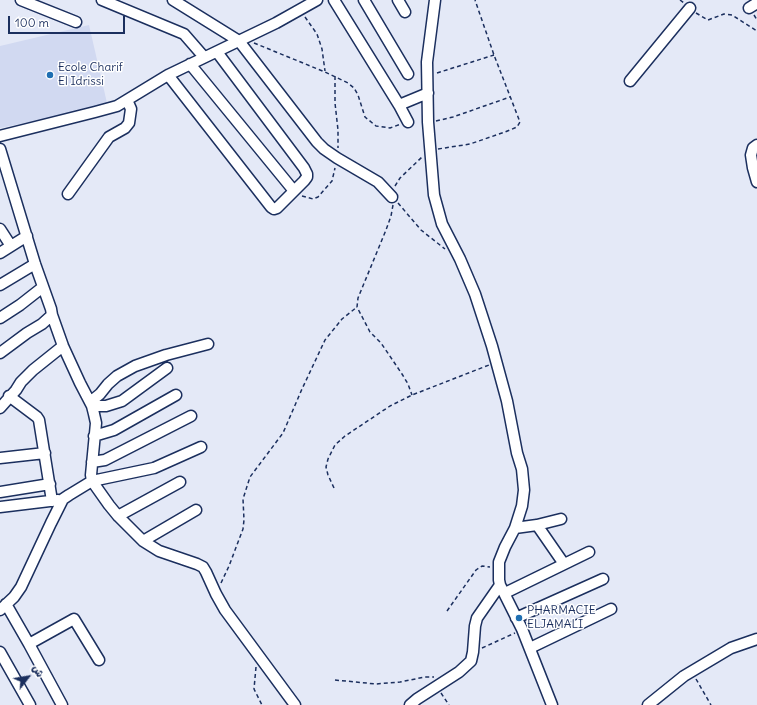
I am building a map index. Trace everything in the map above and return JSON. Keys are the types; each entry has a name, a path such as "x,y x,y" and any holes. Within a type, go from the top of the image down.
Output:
{"street":[{"path":"21,0 76,22"},
{"path":"102,0 184,34 191,40 204,57"},
{"path":"173,0 184,3 241,40 317,142 337,158 378,182 392,197"},
{"path":"334,0 408,122"},
{"path":"364,0 408,74"},
{"path":"398,0 405,12"},
{"path":"435,0 427,62 428,122 432,176 437,208 447,237 460,259 475,294 497,363 507,401 524,480 524,490 522,506 515,528 499,562 498,572 502,589 530,648 552,705"},
{"path":"0,136 117,106 168,75 276,23 311,1"},
{"path":"630,81 690,8"},
{"path":"168,75 271,207 274,209 277,208 307,177 307,174 217,52"},
{"path":"190,64 294,191"},
{"path":"399,105 428,93"},
{"path":"68,194 109,137 125,128 129,123 131,109 127,100"},
{"path":"757,145 753,148 751,155 755,167 757,182"},
{"path":"0,149 35,264 63,346 91,404 96,423 91,475 92,481 118,516 143,541 159,551 203,567 225,610 295,705"},
{"path":"0,229 11,246"},
{"path":"0,253 27,236"},
{"path":"0,285 35,264"},
{"path":"0,318 43,287"},
{"path":"0,353 42,324 52,315"},
{"path":"91,404 117,376 135,366 166,355 208,344"},
{"path":"0,408 32,370 63,346"},
{"path":"91,404 106,406 122,401 167,368"},
{"path":"94,436 114,430 176,395"},
{"path":"9,396 39,420 52,501"},
{"path":"92,462 105,460 191,416"},
{"path":"0,507 63,499 75,490 92,481 154,468 201,447"},
{"path":"0,458 45,453"},
{"path":"118,516 180,482"},
{"path":"0,492 50,484"},
{"path":"62,705 29,644 3,607 14,597 21,587 63,499"},
{"path":"143,541 196,510"},
{"path":"515,528 537,525 561,519"},
{"path":"537,525 564,564"},
{"path":"410,705 416,699 450,678 466,666 473,652 477,618 502,589 564,564 589,552"},
{"path":"516,618 603,579"},
{"path":"530,648 611,609"},
{"path":"29,644 74,619 99,660"},
{"path":"648,705 684,676 731,648 757,639"},
{"path":"0,652 30,705"}],"path":[{"path":"680,0 700,16 708,20 724,14 732,16 757,31"},
{"path":"300,9 317,34 322,49 325,72"},
{"path":"241,40 325,72 348,83 354,88 358,95 365,117 376,126 390,128 408,122"},
{"path":"428,76 494,55"},
{"path":"428,122 453,117 510,97"},
{"path":"392,197 421,230 448,251"},
{"path":"216,594 229,566 243,529 243,499 250,477 283,433 325,340 342,319 357,307"},
{"path":"334,488 326,467 335,445 345,436 390,406 404,399 478,369 497,363"},
{"path":"447,611 476,570 480,567 488,566 498,572"},
{"path":"473,652 522,630"},
{"path":"259,657 256,666 254,683 256,695 262,705"},
{"path":"691,672 711,705"},
{"path":"335,680 376,684 400,682 425,677 450,678"},
{"path":"437,686 449,705"}],"shaded area":[{"name":"Ecole Charif El Idrissi","path":"89,25 107,103 92,109 0,128 0,46"}],"place":[{"name":"Ecole Charif El Idrissi","path":"50,75"},
{"name":"PHARMACIE ELJAMALI","path":"519,618"}]}
